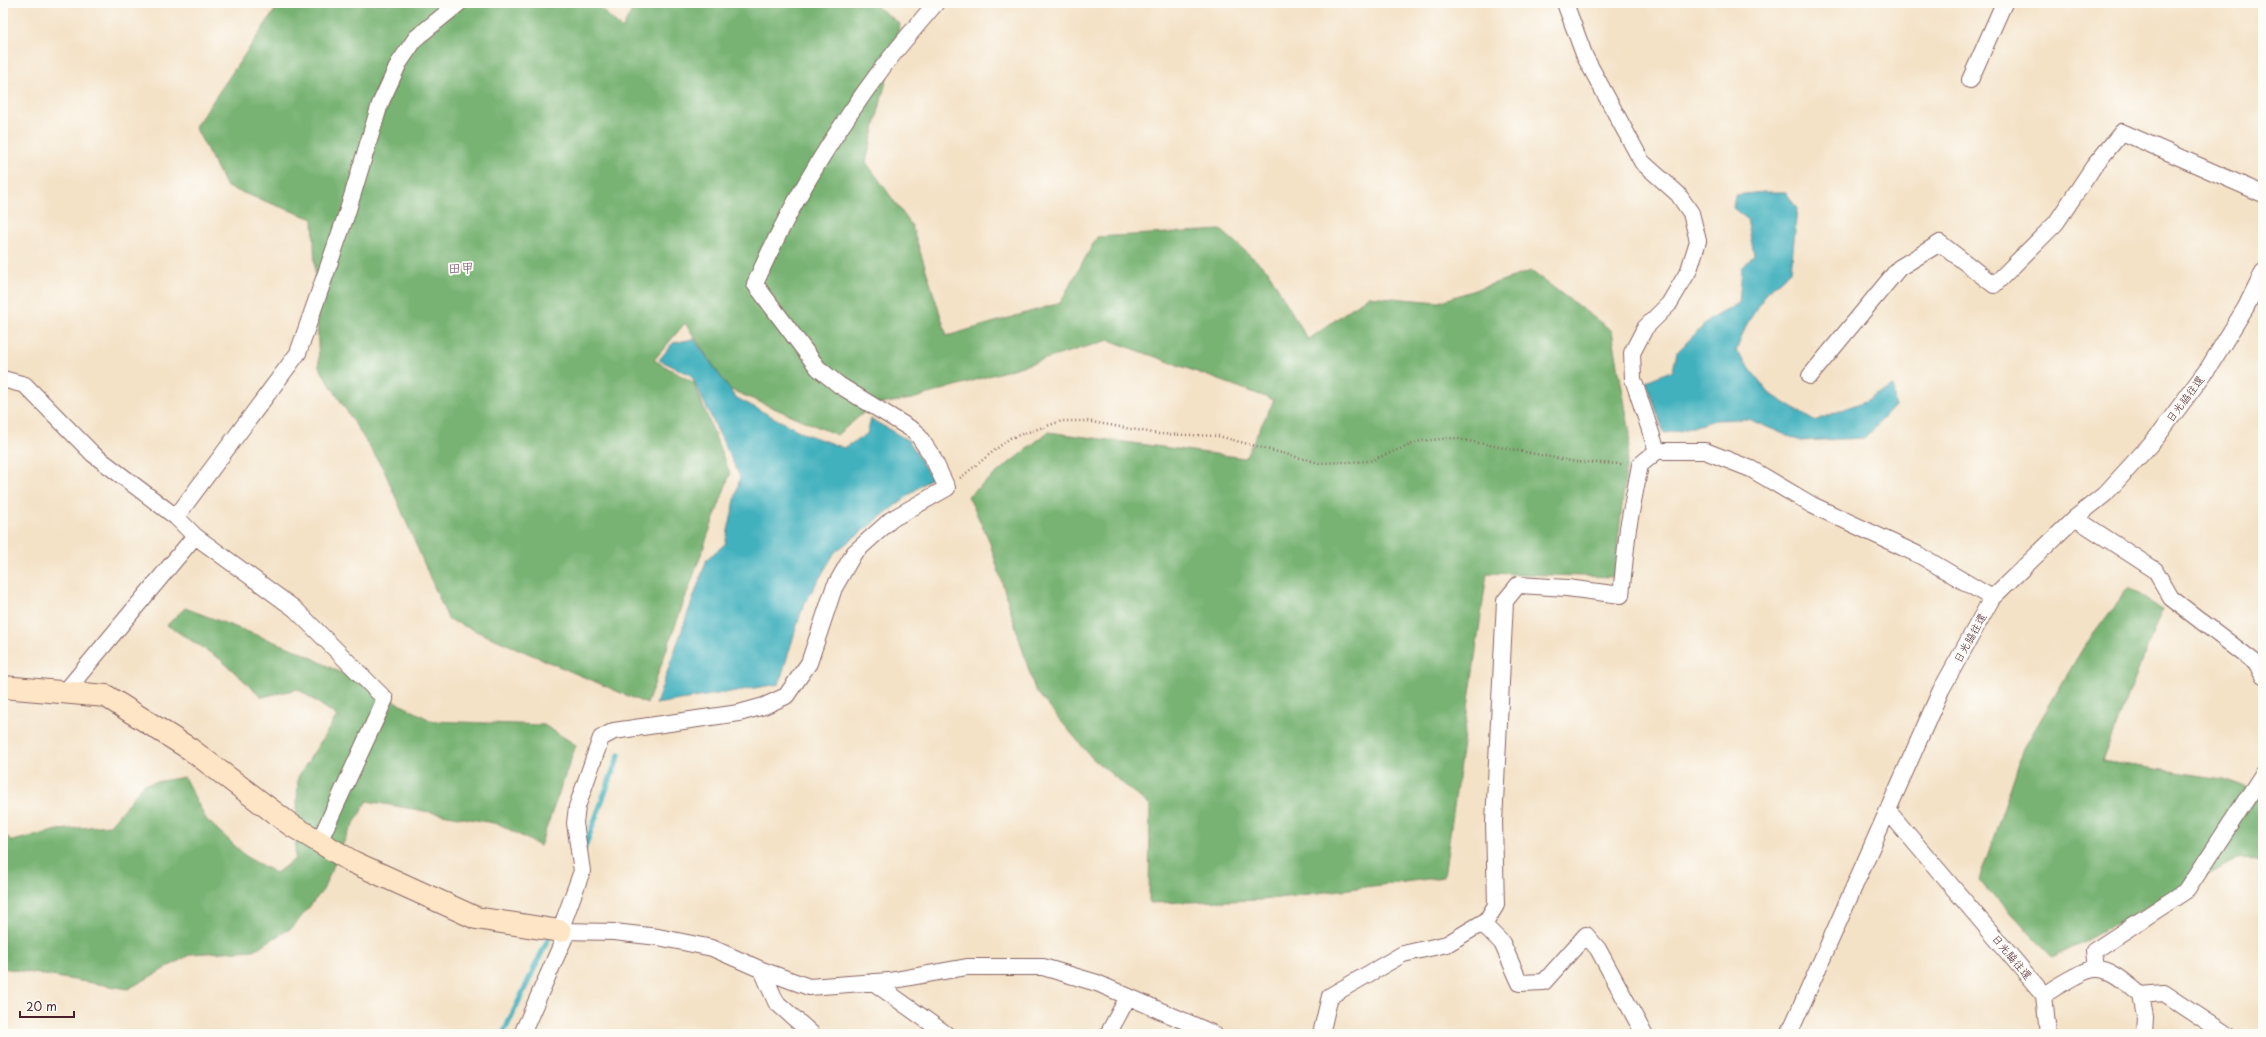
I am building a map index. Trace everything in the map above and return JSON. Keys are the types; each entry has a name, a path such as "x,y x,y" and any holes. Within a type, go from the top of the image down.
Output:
{"street":[{"path":"176,517 298,353 347,213 380,104 400,63 416,38 459,3"},
{"path":"522,1034 564,932 582,871 575,823 577,807 601,738 614,731 738,713 764,706 786,696 809,663 834,588 854,553 892,519 947,488 932,456 916,432 839,385 818,368 755,284 776,235 831,145 883,67 936,3"},
{"path":"1565,3 1585,57 1642,162 1678,194 1691,213 1698,241 1690,270 1669,304 1645,328 1632,353 1633,379 1657,451"},
{"path":"1970,80 2004,3"},
{"path":"1810,376 1899,268 1940,243 1994,285 2056,223 2094,166 2122,132 2263,194"},
{"name":"日光脇往還","path":"2044,995 1888,811 1941,690 1992,598 2075,518 2105,494 2157,437 2209,367 2246,307 2263,272"},
{"path":"3,379 25,385 93,454 176,517 195,536 295,609 385,699 319,842"},
{"path":"1320,1034 1330,996 1403,954 1447,944 1486,920 1496,905 1494,822 1505,601 1518,585 1567,588 1621,595 1628,528 1640,465 1657,451 1705,452 1751,469 1812,505 1921,556 1992,598"},
{"path":"2075,518 2155,570 2171,598 2257,664 2263,676"},
{"path":"65,692 195,536"},
{"path":"3,687 106,696 190,748 291,825 319,842 353,862 476,918 564,932 614,932 658,937 712,948 762,970 809,987 873,982 967,967 1043,967 1096,983 1209,1033"},
{"path":"2096,969 2094,951 2188,890 2263,774"},
{"path":"1789,1034 1888,811"},
{"path":"1482,923 1502,943 1520,983 1544,982 1586,936 1598,949 1644,1034"},
{"path":"2048,1034 2044,995 2061,983 2096,969 2112,974 2141,995 2164,993 2226,1034"},
{"path":"762,970 776,1002 812,1034"},
{"path":"873,982 946,1034"},
{"path":"2141,995 2145,1017 2144,1034"},
{"path":"1108,1034 1128,997"}],"path":[{"path":"947,488 1010,438 1062,421 1087,421 1160,434 1218,436 1319,463 1370,461 1398,452 1420,441 1453,438 1576,462 1640,465"}],"green space":[{"path":"280,3 595,3 622,29 636,3 872,3 900,24 866,162 912,226 947,336 1060,303 1097,237 1221,230 1268,271 1308,340 1368,296 1439,302 1531,271 1612,331 1630,434 1614,577 1487,573 1444,877 1262,900 1149,903 1150,806 1092,758 1035,690 989,540 968,496 1048,432 1245,458 1274,400 1109,340 912,399 873,405 837,435 729,389 685,323 654,360 694,383 730,474 647,704 448,619 384,470 319,367 313,219 227,187 195,127"},
{"path":"2129,587 2162,610 2102,761 2223,779 2263,794 2263,865 2241,857 2053,958 1979,880 2024,748 2083,648"},
{"path":"185,608 301,652 432,721 544,725 576,745 540,846 499,824 367,801 346,837 323,890 293,927 254,950 191,954 128,989 3,968 3,833 12,841 58,830 110,825 144,784 184,777 206,819 248,858 276,873 295,859 298,777 337,716 298,689 262,697 220,659 167,625"}],"water":[{"path":"1764,192 1786,192 1797,209 1791,271 1767,292 1747,324 1736,351 1769,393 1814,421 1865,401 1893,386 1895,406 1865,438 1800,441 1748,419 1715,420 1680,431 1664,433 1646,381 1673,370 1677,352 1710,319 1739,303 1742,268 1754,255 1747,219 1733,208 1735,195"},
{"path":"694,339 735,397 803,433 844,448 867,434 871,419 909,441 931,478 835,552 803,606 779,684 656,704 707,559 725,544 740,477 691,375 659,360 673,343"}],"waterway":[{"path":"584,849 619,755"},
{"path":"503,1034 550,935"}],"district":[{"name":"田甲","path":"461,268"}]}
